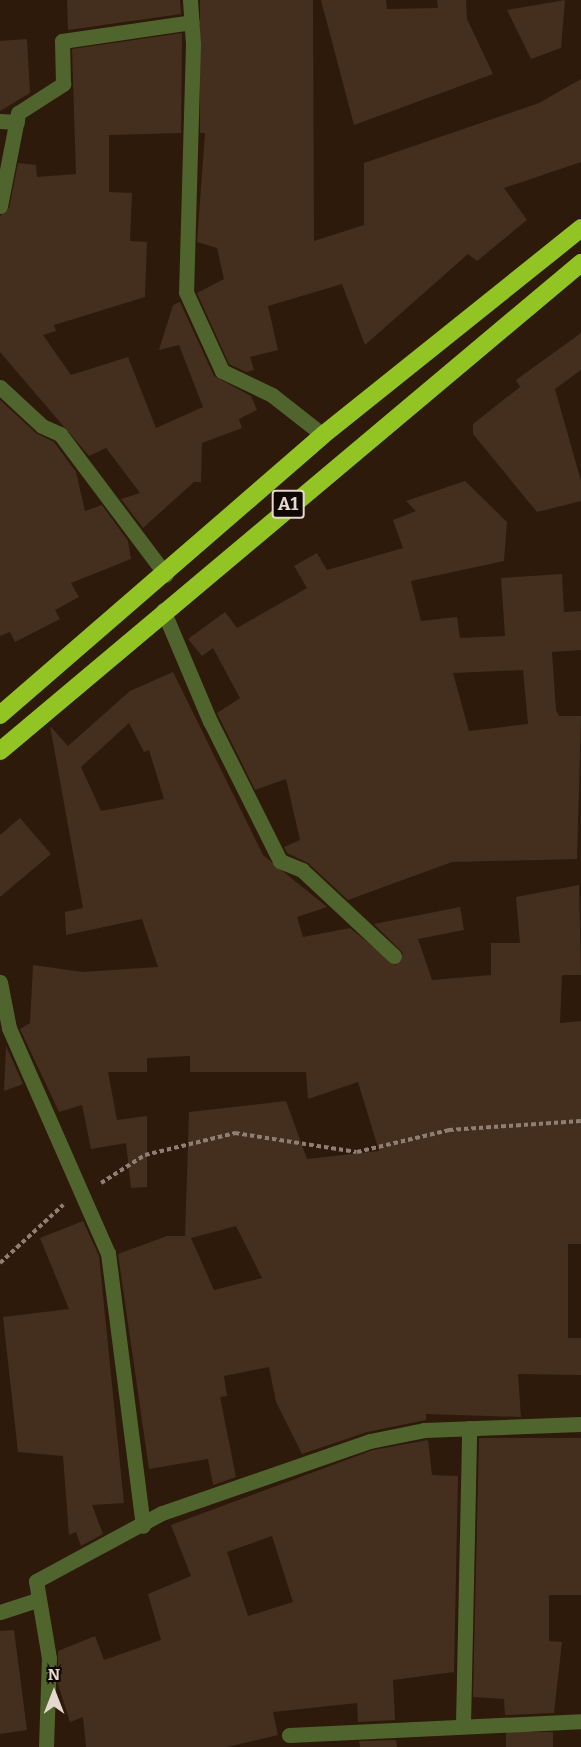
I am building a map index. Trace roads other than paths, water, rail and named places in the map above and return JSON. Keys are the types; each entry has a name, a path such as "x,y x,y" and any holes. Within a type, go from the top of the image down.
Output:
{"highway":[{"name":"A1","path":"0,716 166,575 323,435 581,228"},
{"name":"A1","path":"0,751 163,610 581,263"}],"street":[{"path":"190,0 192,22 186,292 222,371 273,395 323,435"},
{"path":"0,206 18,113 63,84 62,41 192,22"},
{"path":"0,121 17,122"},
{"path":"0,387 42,426 60,434 166,575"},
{"path":"163,610 210,721 280,861 302,870 394,956"},
{"path":"0,981 9,1028 86,1193 108,1253 143,1526"},
{"path":"46,1747 49,1658 36,1581 143,1526 162,1513 370,1441 424,1430 581,1424"},
{"path":"464,1725 470,1428"},
{"path":"0,1612 38,1600"},
{"path":"289,1735 581,1721"}]}
